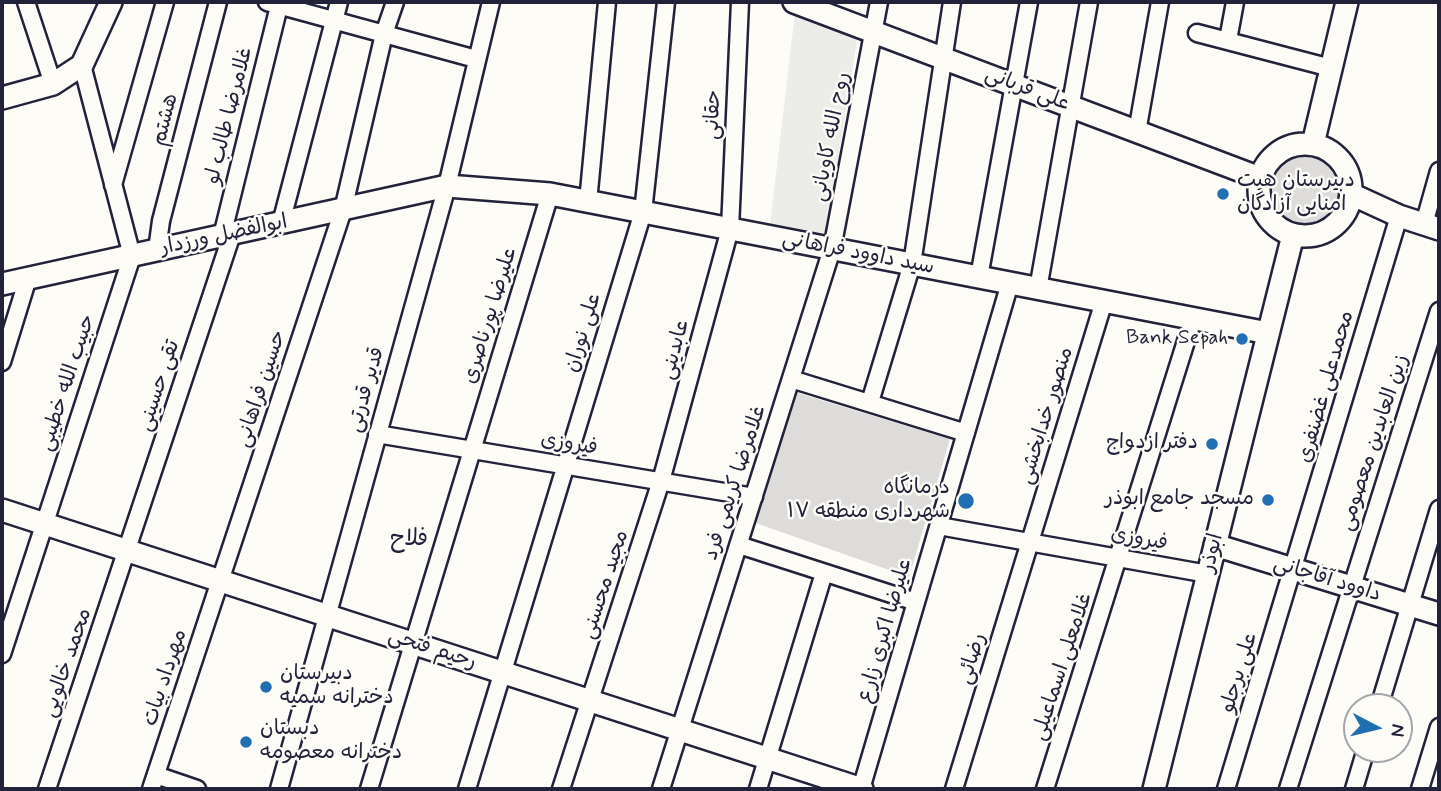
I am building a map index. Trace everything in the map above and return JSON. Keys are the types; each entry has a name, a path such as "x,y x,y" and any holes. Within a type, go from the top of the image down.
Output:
{"street":[{"path":"26,2 53,84"},
{"path":"2,98 53,84 82,65 111,2"},
{"path":"113,186 165,2"},
{"name":"هشتم","path":"157,250 161,221 218,2"},
{"path":"281,223 339,2"},
{"name":"حسین فراهانی","path":"221,581 343,210 384,34 395,2"},
{"name":"قدیر قدرتی","path":"279,789 447,186 491,2"},
{"path":"588,202 607,2"},
{"name":"علی نوران","path":"467,789 643,212 666,2"},
{"name":"حقانی","path":"730,229 740,2"},
{"name":"روح الله کاویانی","path":"832,249 879,2"},
{"path":"870,402 912,264 952,2"},
{"path":"979,277 1028,2"},
{"path":"1038,289 1089,2"},
{"path":"1137,132 1160,2"},
{"path":"1227,40 1235,2"},
{"path":"1313,144 1347,2"},
{"path":"275,3 476,59"},
{"name":"غلامرضا طالب لو","path":"227,235 275,3"},
{"name":"علی قربانی","path":"801,3 1260,178"},
{"path":"1197,33 1331,68"},
{"path":"82,65 132,256"},
{"path":"1313,144 1337,156 1345,167 1351,194 1348,207 1331,228 1306,237 1279,229 1265,213 1258,193 1260,178 1275,155 1286,148 1313,144"},
{"path":"1351,194 1399,216 1432,227 1439,171"},
{"name":"ابوالفضل ورزدار","path":"2,284 447,186"},
{"name":"سید داوود فراهانی","path":"447,186 550,194 1268,333"},
{"name":"علیرضا پورناصری","path":"369,789 550,194"},
{"name":"محمدعلی غضنفری","path":"1295,569 1399,216"},
{"name":"عابدینی","path":"661,481 730,229"},
{"name":"تقی حسینی","path":"128,551 227,235"},
{"name":"ابوذر","path":"1154,789 1293,235"},
{"name":"غلامرضا کریمی فرد","path":"662,789 832,249"},
{"name":"حبیب‌ الله خطیبی","path":"2,654 132,256"},
{"path":"2,362 28,278"},
{"name":"علیرضا اکبری زارع","path":"861,789 1010,283"},
{"name":"منصور خدابخشی","path":"1031,542 1104,301"},
{"name":"زین العابدین معصومی","path":"1288,789 1439,312"},
{"name":"غلامعلی اسماعیلی","path":"1045,789 1120,558 1193,319"},
{"path":"791,379 966,433"},
{"name":"فیروزی","path":"377,434 754,497"},
{"name":"مجید محسنی","path":"561,789 661,481"},
{"path":"1383,693 1439,509"},
{"name":"رحیم فتحی","path":"2,510 861,789"},
{"name":"فیروزی","path":"939,526 1208,574"},
{"name":"رضائی","path":"954,789 1031,542"},
{"path":"739,545 916,602"},
{"name":"داوود آقاجانی","path":"1215,545 1439,614"},
{"name":"محمد خالویی","path":"47,789 128,551"},
{"name":"علی برجلو","path":"1226,789 1295,569"},
{"path":"758,789 824,573"},
{"name":"مهرداد بیات","path":"154,782 221,581"},
{"path":"1420,789 1434,762 1439,727"},
{"path":"1354,789 1362,763"},
{"path":"154,782 197,789"}],"shaded area":[{"path":"796,4 859,28 825,239 770,226"},
{"path":"1306,149 1322,152 1335,161 1344,174 1347,190 1344,206 1335,219 1322,228 1306,231 1290,228 1277,219 1268,206 1265,190 1268,174 1277,161 1290,152"},
{"path":"791,391 950,439 909,577 750,521"}],"place":[{"name":"دبیرستان هیت امنایی آزادگان","path":"1223,194"},
{"name":"Bank Sepah","path":"1242,339"},
{"name":"دفتر ازدواج","path":"1212,444"},
{"name":"مسجد جامع ابوذر","path":"1268,500"},
{"name":"درمانگاه شهرداری منطقه ۱۷","path":"966,501"},
{"name":"دبیرستان دخترانه سمیه","path":"266,687"},
{"name":"دبستان دخترانه معصومه","path":"246,742"}],"district":[{"name":"فلاح","path":"409,540"}]}
